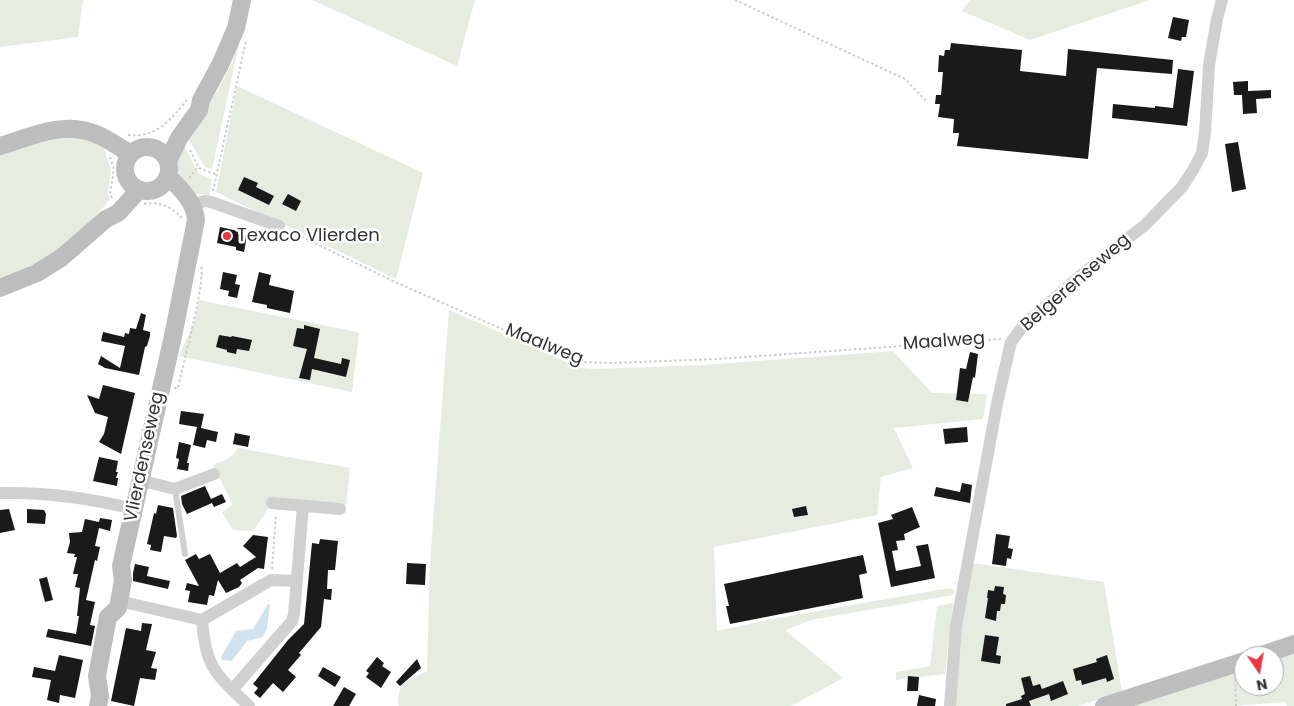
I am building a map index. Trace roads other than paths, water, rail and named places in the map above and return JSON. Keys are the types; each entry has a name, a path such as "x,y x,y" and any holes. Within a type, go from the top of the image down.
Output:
{"street":[{"path":"242,0 236,28 220,65 201,100 199,110 171,153 166,175 147,192 134,186 125,168 130,154 142,147 154,148 162,152 166,175 181,188 192,205 205,201 211,202 279,226"},
{"name":"Belgerenseweg","path":"950,706 956,626 998,400 1011,342 1023,326 1080,276 1144,225 1182,188 1202,153 1209,65 1222,0"},
{"path":"154,148 161,144 188,112 201,100"},
{"path":"0,146 51,131 76,129 90,132 130,154"},
{"path":"0,288 37,273 61,258 106,219 110,208 134,186"},
{"name":"Vlierdenseweg","path":"98,706 100,696 97,676 108,617 118,608 123,580 121,566 196,220 192,205"},
{"path":"139,480 175,488 214,474"},
{"path":"0,492 59,495 103,501 134,509"},
{"path":"275,504 340,509"},
{"path":"232,690 292,621 303,506"},
{"path":"119,601 202,620 271,580 297,581"},
{"path":"202,620 208,655 212,666 219,676 249,706"},
{"path":"1104,706 1234,663"}],"lane":[{"path":"175,488 185,554"}],"water":[{"path":"268,604 270,605 267,628 263,637 247,641 232,661 222,660 221,657 236,631 253,629"}],"place":[{"name":"Texaco Vlierden","path":"227,236"}]}
